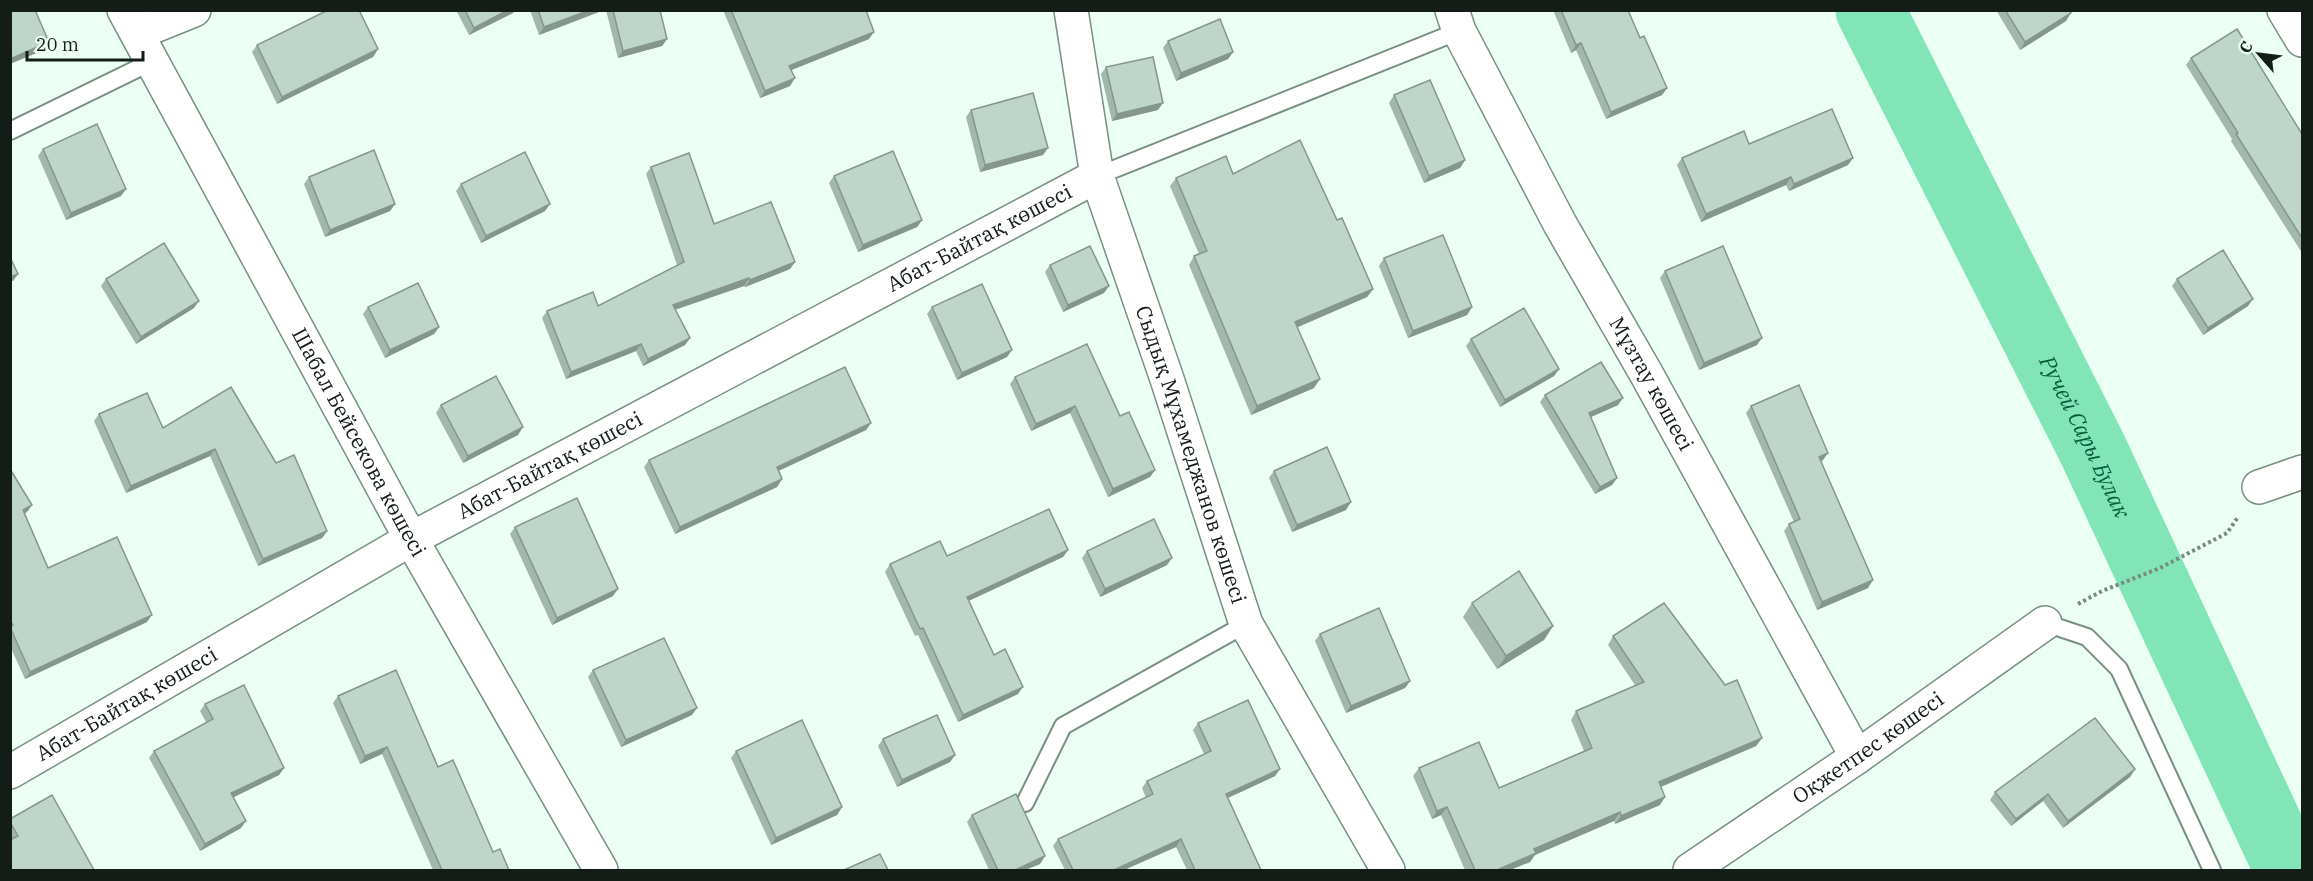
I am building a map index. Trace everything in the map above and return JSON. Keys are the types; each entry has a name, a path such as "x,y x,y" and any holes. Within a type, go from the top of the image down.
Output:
{"street":[{"path":"131,22 194,10"},
{"name":"Сыдық Мұхамеджанов көшесі","path":"1071,10 1097,176 1167,379 1246,624 1389,870"},
{"path":"2284,10 2302,40"},
{"name":"Мұзтау көшесі","path":"1456,20 1560,224 1652,385 1857,757"},
{"name":"Шабал Бейсекова көшесі","path":"131,22 411,539 601,870"},
{"name":"Абат-Байтақ көшесі","path":"10,772 411,539 1097,176"},
{"path":"2259,487 2302,472"},
{"name":"Оқжетпес көшесі","path":"1690,870 1857,757 2045,623"}],"lane":[{"path":"1097,176 1456,20"},
{"path":"10,131 153,61"},
{"path":"2045,623 2087,637 2118,669 2212,870"},
{"path":"1025,803 1064,726 1246,624"}],"path":[{"path":"2102,591 2160,568 2227,533 2259,487"}],"building":[{"path":"10,10 35,10 49,42 10,59"},
{"path":"328,10 359,10 378,49 282,97 257,45"},
{"path":"465,10 508,10 474,28"},
{"path":"538,10 590,10 544,27"},
{"path":"613,10 660,10 667,39 623,51"},
{"path":"731,10 866,10 874,32 789,66 795,78 765,91"},
{"path":"1561,10 1628,10 1640,38 1644,36 1667,88 1611,112 1581,43 1576,45"},
{"path":"2005,10 2070,10 2071,13 2025,42"},
{"path":"1220,19 1233,52 1181,73 1168,41"},
{"path":"2237,29 2302,134 2302,238 2191,58"},
{"path":"1153,57 1163,103 1117,114 1106,67"},
{"path":"1430,80 1465,160 1429,176 1394,95"},
{"path":"1033,93 1048,148 985,165 971,110"},
{"path":"1832,109 1853,158 1794,184 1791,177 1706,214 1682,158 1744,131 1749,144"},
{"path":"97,124 126,189 71,213 43,149"},
{"path":"1300,140 1337,220 1342,218 1373,289 1295,322 1320,379 1257,406 1194,256 1207,251 1176,178 1226,156 1233,174"},
{"path":"374,150 395,204 330,230 309,177"},
{"path":"893,151 922,220 863,245 834,176"},
{"path":"525,152 550,204 486,236 461,184"},
{"path":"689,153 714,224 771,202 795,262 750,280 749,278 673,305 690,338 648,359 641,344 571,372 547,311 593,292 598,306 684,262 651,167"},
{"path":"1443,235 1472,307 1413,331 1384,258"},
{"path":"164,243 199,301 141,337 106,279"},
{"path":"1090,246 1109,286 1068,305 1050,265"},
{"path":"1723,246 1762,338 1704,363 1665,271"},
{"path":"2223,250 2253,299 2208,328 2177,279"},
{"path":"10,257 18,274 10,277"},
{"path":"418,283 439,327 390,350 368,307"},
{"path":"982,284 1012,350 962,373 932,307"},
{"path":"1524,308 1559,369 1505,400 1471,339"},
{"path":"1087,344 1120,416 1129,412 1155,470 1113,489 1075,406 1036,424 1015,377"},
{"path":"1601,362 1623,398 1589,413 1617,478 1600,487 1545,395"},
{"path":"845,367 871,423 777,467 782,479 680,527 649,460"},
{"path":"496,376 523,427 468,456 441,405"},
{"path":"1799,385 1828,453 1819,457 1873,580 1822,602 1789,524 1800,519 1751,406"},
{"path":"231,387 276,463 294,455 327,531 263,559 215,449 131,486 99,414 147,393 163,428"},
{"path":"1327,447 1351,502 1297,525 1274,471"},
{"path":"10,469 32,505 23,510 48,568 117,537 152,615 30,672 10,627 13,625 10,620"},
{"path":"577,498 618,589 557,618 515,527"},
{"path":"1049,509 1068,550 967,597 994,655 1005,649 1023,687 963,715 923,628 920,629 890,564 940,541 947,556"},
{"path":"1154,519 1172,558 1105,589 1087,551"},
{"path":"1519,571 1553,626 1506,656 1472,603"},
{"path":"1664,603 1725,685 1737,680 1762,738 1659,782 1665,797 1621,816 1620,812 1534,849 1536,853 1497,870 1475,870 1447,807 1437,811 1419,768 1479,742 1499,788 1592,748 1576,711 1644,682 1613,636"},
{"path":"1379,608 1410,681 1351,706 1320,634"},
{"path":"664,638 697,708 626,740 593,670"},
{"path":"396,670 438,767 453,760 493,852 500,849 509,870 442,870 387,747 365,756 338,696"},
{"path":"244,685 284,768 231,793 246,821 205,844 154,751 213,719 205,704"},
{"path":"1248,700 1280,769 1226,794 1261,870 1195,870 1181,839 1114,870 1073,870 1058,839 1153,794 1147,781 1211,751 1198,723"},
{"path":"937,715 955,755 902,780 883,739"},
{"path":"2095,718 2135,769 2068,821 2048,794 2016,819 1995,792"},
{"path":"802,720 842,807 776,838 736,751"},
{"path":"1016,794 1045,856 1015,870 998,870 972,815"},
{"path":"52,795 94,870 10,870 10,840 18,836 10,819"},
{"path":"880,854 888,870 844,870"}],"waterway":[{"name":"Ручей Сары Булак","path":"1870,10 2092,448 2289,870"}]}
